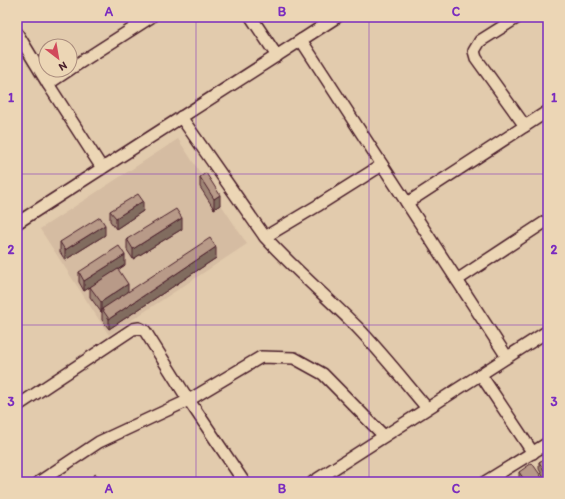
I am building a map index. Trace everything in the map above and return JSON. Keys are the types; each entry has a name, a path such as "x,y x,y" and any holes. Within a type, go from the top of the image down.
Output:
{"street":[{"path":"78,65 151,17"},
{"path":"251,17 277,56"},
{"path":"17,223 337,17"},
{"path":"518,17 480,42 474,51 476,58 525,126"},
{"path":"17,33 102,168"},
{"path":"301,40 507,357"},
{"path":"48,84 57,78"},
{"path":"407,203 548,111"},
{"path":"181,117 265,237 360,331 427,408"},
{"path":"265,237 318,206 382,165"},
{"path":"457,280 548,220"},
{"path":"17,406 136,328 144,331 188,400 244,482"},
{"path":"313,482 548,331"},
{"path":"39,482 99,442 188,400 261,357 294,358 323,374 384,436"},
{"path":"480,374 533,452"},
{"path":"485,482 548,443"}],"shaded area":[{"path":"178,139 247,244 109,335 40,229"}],"building":[{"path":"206,173 220,195 214,199 200,177"},
{"path":"138,194 143,201 116,218 110,211"},
{"path":"176,209 182,218 133,249 127,239"},
{"path":"100,217 105,225 65,250 60,242"},
{"path":"210,238 216,247 109,319 102,309"},
{"path":"119,246 125,255 84,281 79,272"},
{"path":"118,269 128,284 101,302 90,287"},
{"path":"548,457 548,477 539,462"},
{"path":"532,463 545,482 526,482 519,472"},
{"path":"95,474 107,482 90,482"}]}
